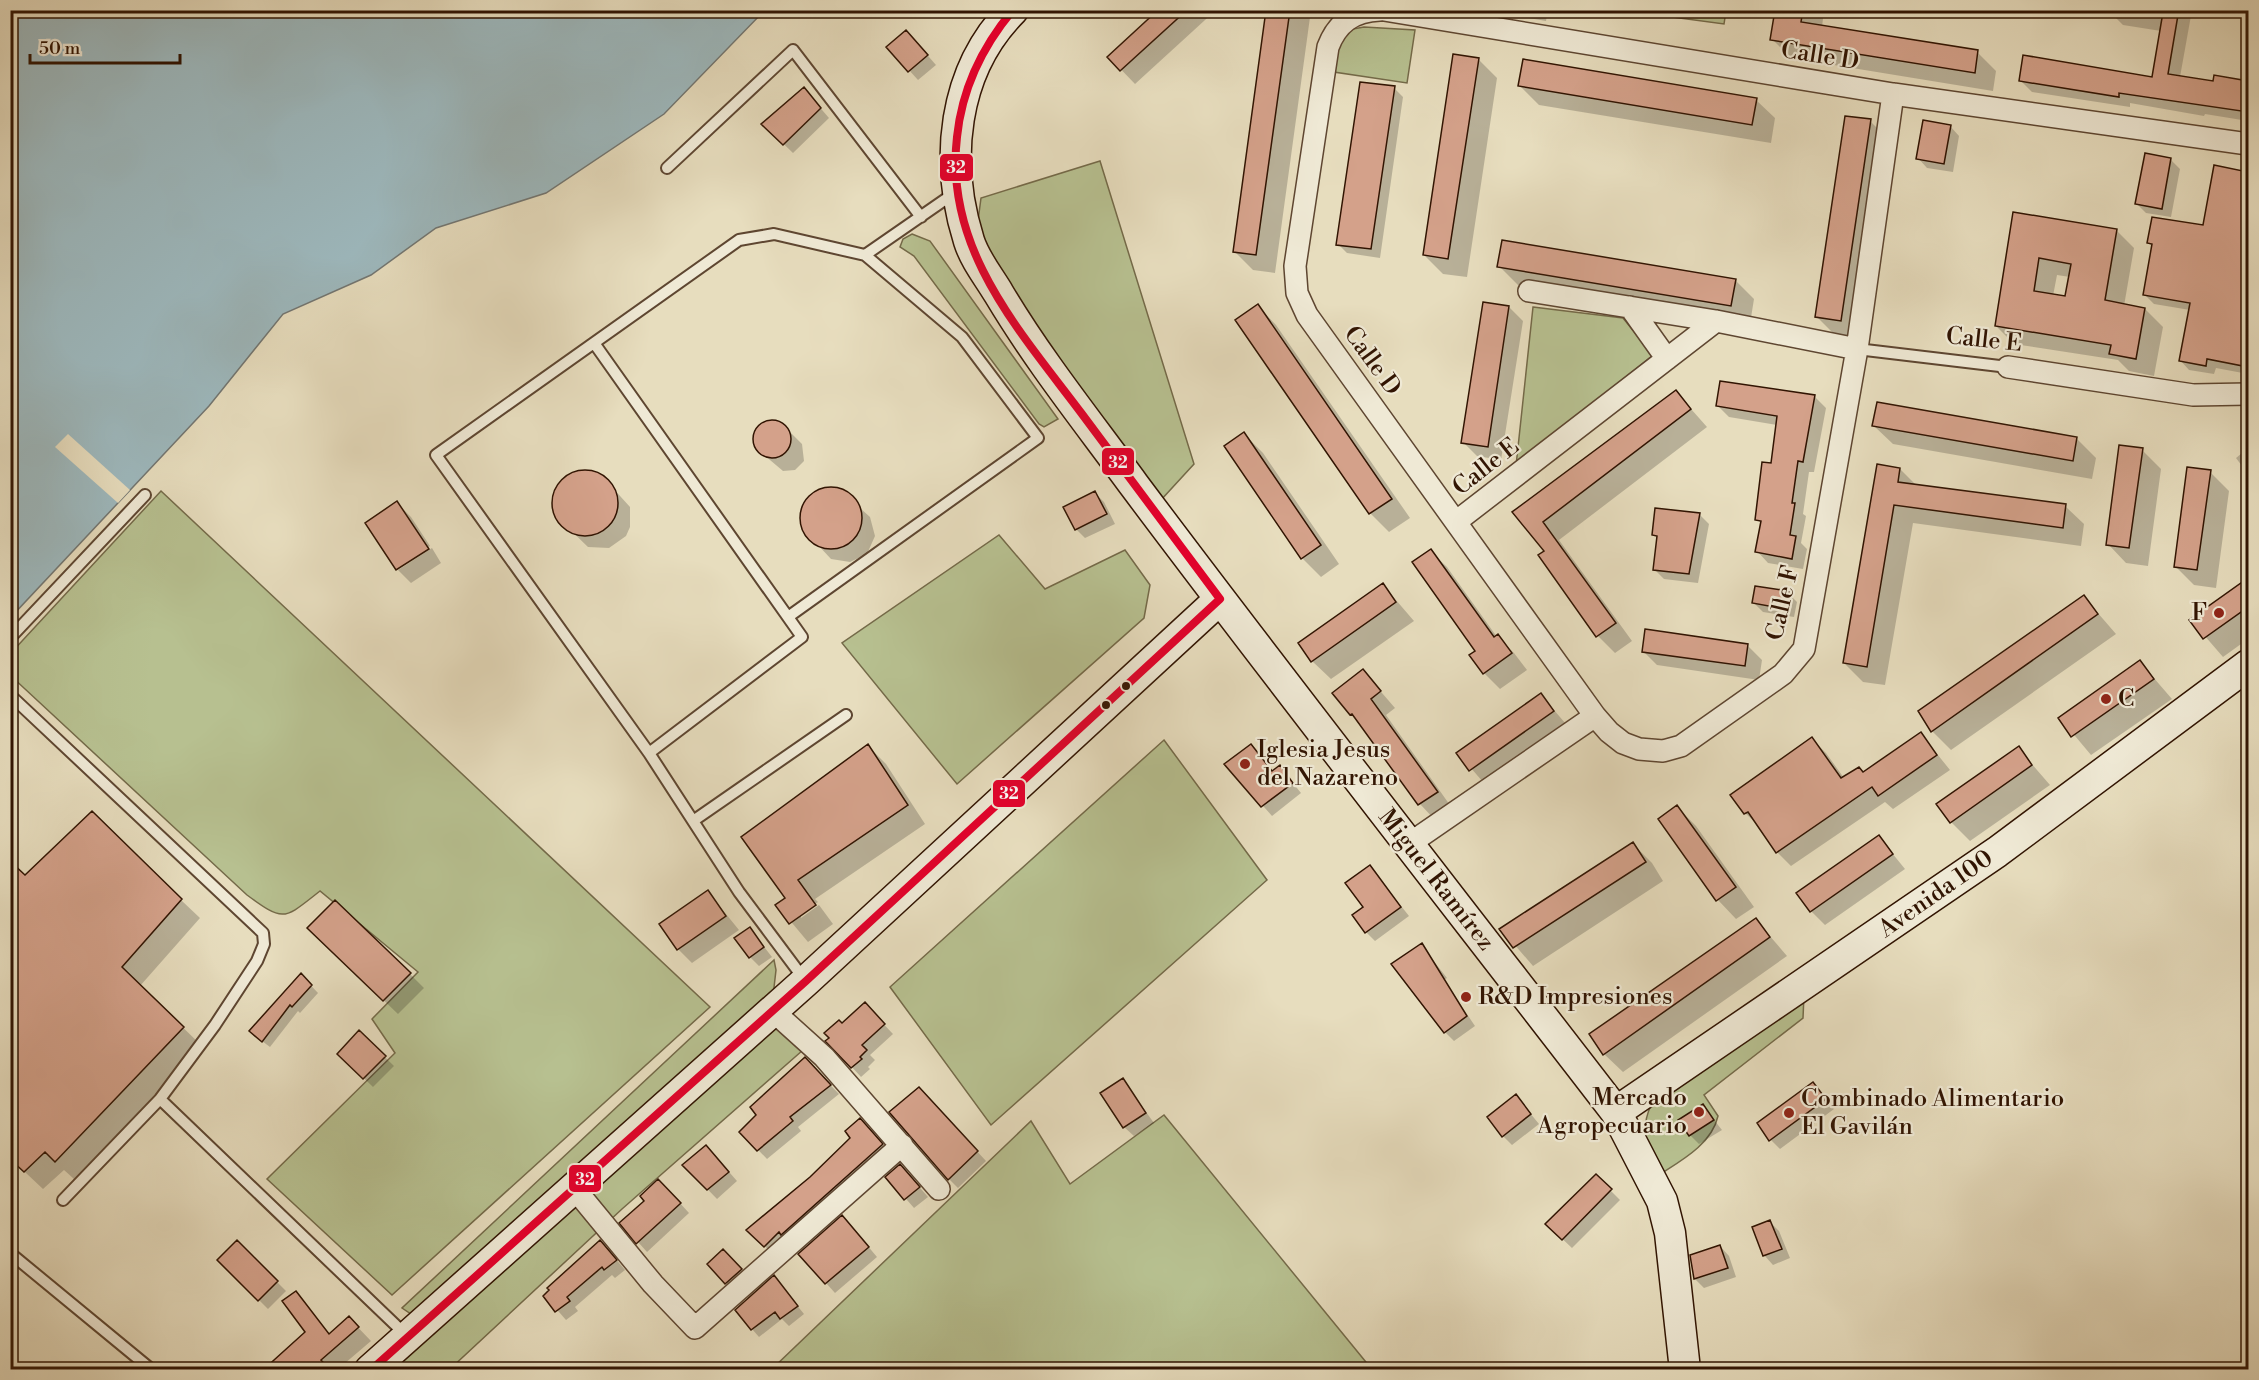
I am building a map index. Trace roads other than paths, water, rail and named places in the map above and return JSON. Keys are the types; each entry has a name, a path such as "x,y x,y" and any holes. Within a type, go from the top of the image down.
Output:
{"main road":[{"name":"Miguel Ramírez","path":"1013,10 992,33 981,52 969,76 961,105 956,143 956,191 970,246 1025,338 1220,599 1616,1112 1662,1201 1670,1233 1685,1370"},
{"path":"370,1370 773,1011 1220,599"},
{"name":"Avenida 100","path":"1616,1112 1997,852 2248,665"}],"street":[{"name":"Calle D","path":"1596,716 1306,315 1297,293 1295,266 1328,47 1334,32 1345,20 1357,13 1382,10 1893,94 2248,144"},
{"name":"Calle F","path":"1596,716 1609,732 1623,743 1639,749 1664,751 1681,746 1784,674 1804,649 1857,349 1893,94"},
{"name":"Calle E","path":"1529,291 1716,321 1857,349"},
{"path":"1630,307 1667,359"},
{"name":"Calle E","path":"1457,521 1716,321"},
{"name":"Calle E","path":"2008,367 2193,395 2248,394"},
{"path":"1409,844 1596,716"},
{"path":"773,1011 824,1057 939,1190"},
{"path":"574,1188 653,1284 695,1328 902,1145"}],"lane":[{"path":"667,168 793,50 921,217"},
{"path":"865,255 956,191"},
{"path":"788,617 1038,438 962,337 865,255 774,234 739,240 436,455 649,753 739,892 806,981"},
{"path":"594,343 802,637 649,753"},
{"name":"Calle E","path":"1857,349 2008,367"},
{"path":"10,638 145,495"},
{"path":"10,695 263,933 264,944 257,961 215,1025 160,1099 63,1200"},
{"path":"693,821 846,715"},
{"path":"160,1099 407,1337"},
{"path":"10,1253 152,1370"}],"water":[{"path":"11,11 764,11 664,114 546,193 436,228 371,275 283,314 209,406 11,617"}],"place":[{"name":"F","path":"2219,613"},
{"name":"C","path":"2106,699"},
{"name":"Iglesia Jesus del Nazareno","path":"1245,764"},
{"name":"R&D Impresiones","path":"1466,997"},
{"name":"Mercado Agropecuario","path":"1699,1112"},
{"name":"Combinado Alimentario El Gavilán","path":"1789,1113"}]}
